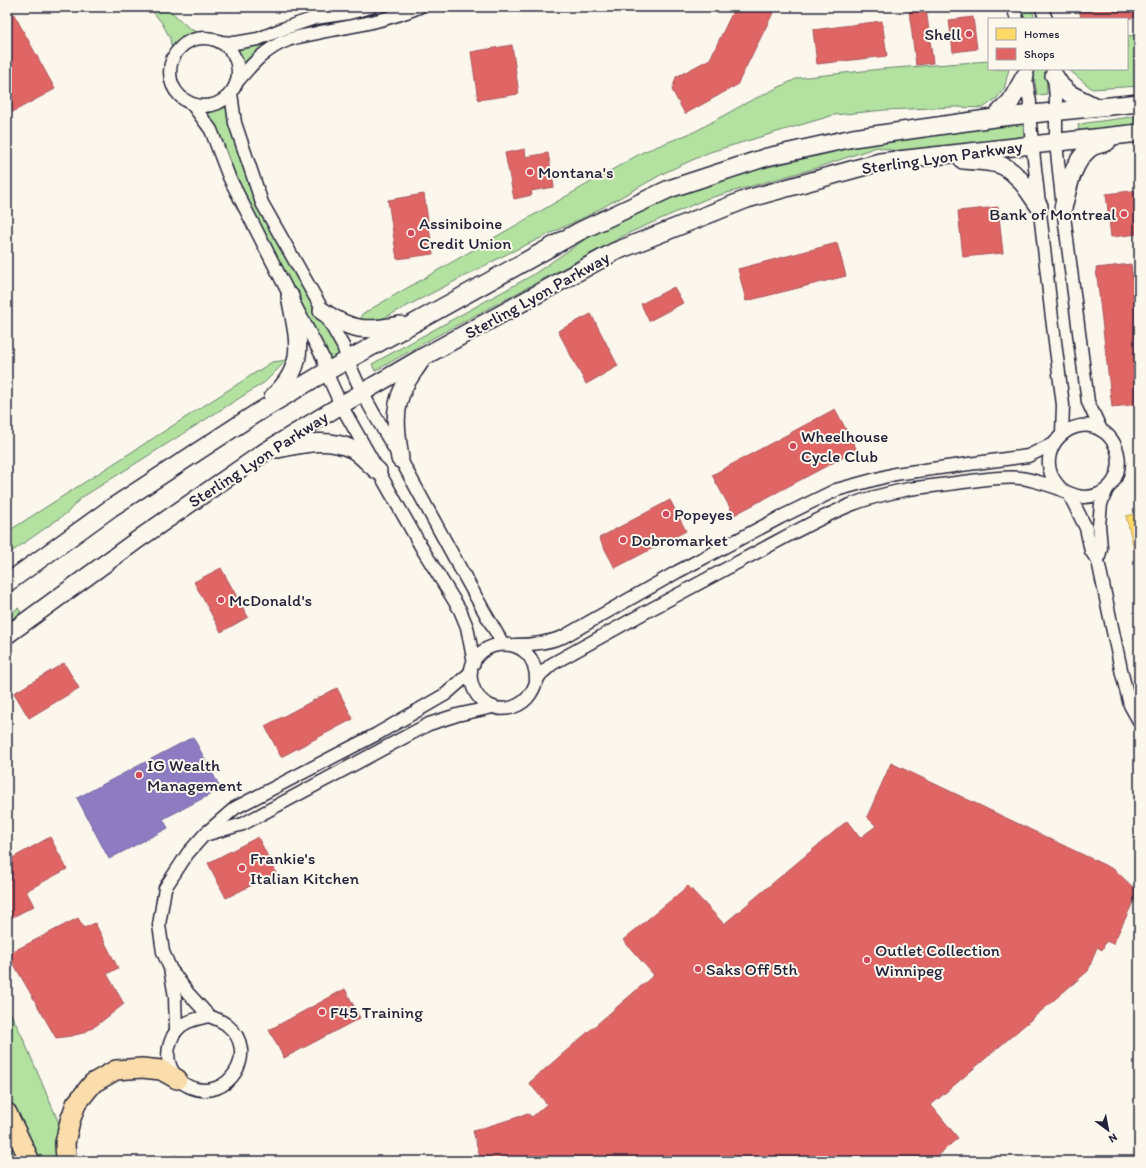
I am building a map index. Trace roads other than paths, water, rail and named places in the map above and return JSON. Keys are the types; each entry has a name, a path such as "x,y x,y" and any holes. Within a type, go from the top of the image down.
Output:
{"main road":[{"path":"994,118 1011,101 1025,72"},
{"path":"1054,72 1061,86 1070,94 1096,107"},
{"name":"Sterling Lyon Parkway","path":"7,583 111,508 255,414 347,360 580,231 669,189 767,157 845,140 994,118 1139,103"},
{"path":"1063,208 1070,179 1079,160 1090,148 1135,134"},
{"name":"Sterling Lyon Parkway","path":"7,635 140,538 266,451 423,357 614,252 739,202 880,162 1135,134"},
{"path":"923,157 980,161 998,164 1011,171 1023,184 1039,206"},
{"path":"255,414 284,387 296,364 298,342 290,296"},
{"path":"322,311 337,321 354,328 377,330 414,323"},
{"path":"400,459 395,423 398,402 403,388 423,357"},
{"path":"266,451 312,442 331,443 352,449 378,471"},
{"path":"66,1161 65,1143 70,1121 76,1104 93,1083 116,1070 142,1068 161,1070 177,1079"},
{"path":"7,1113 30,1161"}],"street":[{"path":"370,7 349,13 315,18 258,39 235,43 220,42 209,39 197,39 179,50 173,60 171,80 175,90 180,96 192,104 211,130 229,177 323,358 326,372 341,405 423,550 460,610 467,627 472,667 471,681 474,690 478,697 493,708"},
{"path":"192,104 202,106 212,105 223,101 248,68 263,54 289,39 368,23 411,11 419,7"},
{"path":"1013,7 1016,18"},
{"path":"1041,7 1046,18"},
{"path":"220,42 236,59 238,71 234,87 234,123 262,203 342,346 361,393 400,459 488,620 508,644 525,652 534,664 536,682"},
{"path":"1025,72 1030,102 1029,115 1032,145 1063,405 1062,434"},
{"path":"205,834 243,824 429,724 457,715 493,708 504,709 515,707 525,701 532,693 541,674 552,664 696,584 849,505 878,496 909,489 991,478 1022,478 1079,497 1089,497 1099,494 1107,489 1115,480 1119,459 1117,449 1112,440 1101,430 1088,402 1056,143 1054,72"},
{"path":"1098,561 1091,551 1086,528 1066,492 1055,482 1050,474 1048,464 1049,454 1053,444 1062,434 1081,426 1101,430"},
{"path":"210,1016 184,1023 176,1031 170,1042 168,1053 170,1065 177,1079 196,1089 208,1090 220,1087 230,1080 237,1070 241,1058 240,1046 236,1035 228,1026 210,1016 188,993 170,968 163,952 159,925 165,888 188,853 205,834 235,808 378,734 446,694 472,667 479,655 486,649 494,645 530,645 562,637 689,566 781,517 836,490 896,474 1028,456 1053,444"},
{"path":"1107,489 1101,504 1099,525 1100,548 1098,561 1122,674 1130,705 1139,721"},
{"path":"170,968 175,999 176,1031"}],"place":[{"name":"Shell","path":"969,34"},
{"name":"Montana's","path":"530,172"},
{"name":"Bank of Montreal","path":"1124,214"},
{"name":"Assiniboine Credit Union","path":"411,233"},
{"name":"Wheelhouse Cycle Club","path":"793,446"},
{"name":"Popeyes","path":"666,514"},
{"name":"Dobromarket","path":"623,540"},
{"name":"McDonald's","path":"221,600"},
{"name":"IG Wealth Management","path":"139,775"},
{"name":"Frankie's Italian Kitchen","path":"242,868"},
{"name":"Outlet Collection Winnipeg","path":"867,960"},
{"name":"Saks Off 5th","path":"698,969"},
{"name":"F45 Training","path":"322,1012"}]}
